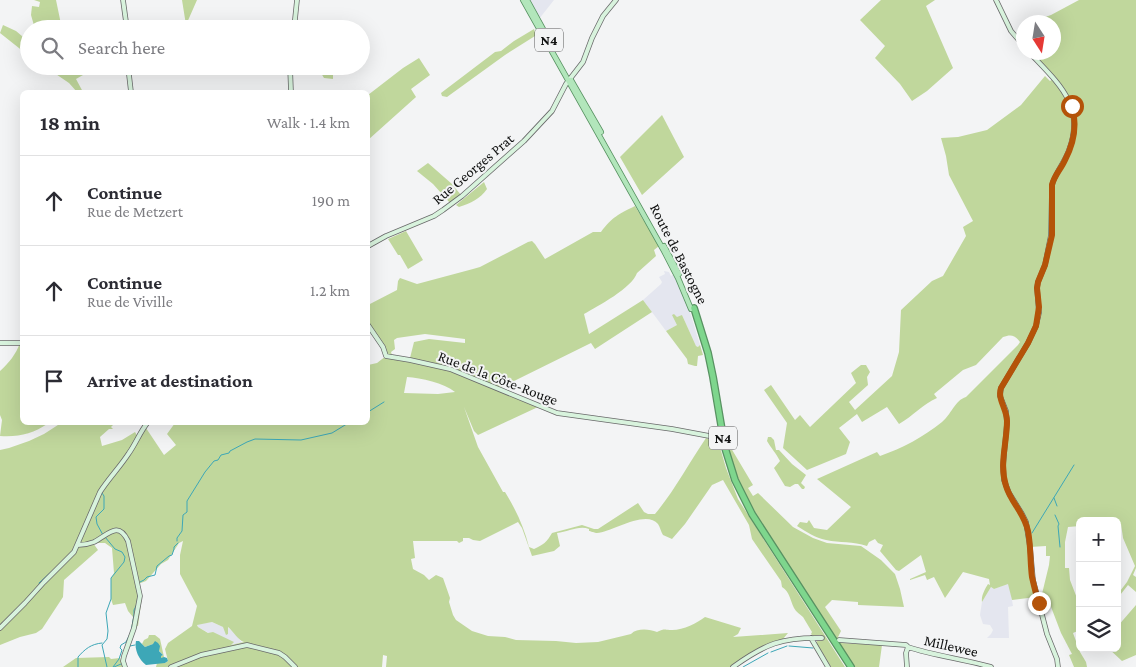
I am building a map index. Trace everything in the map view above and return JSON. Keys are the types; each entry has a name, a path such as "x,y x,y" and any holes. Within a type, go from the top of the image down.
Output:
{"highway":[{"name":"Route de Bastogne","path":"692,308 710,377 720,438 727,466 738,495 827,637"},
{"name":"Route de Bastogne","path":"692,308 708,353 725,448 735,480 752,514 827,637"},
{"name":"N4","path":"827,637 849,667"},
{"name":"N4","path":"827,637 849,667"}],"main road":[{"name":"Route de Bastogne","path":"525,0 670,257 692,308"}],"street":[{"path":"123,0 125,20"},
{"path":"295,20 297,0"},
{"name":"Rue Georges Prat","path":"370,245 386,236 434,216 462,196 524,141 552,111 569,79 582,62 603,16 616,0"},
{"path":"996,0 1011,31 1016,37"},
{"path":"1036,60 1060,87 1072,106 1075,125 1065,161 1052,185 1052,235 1045,265 1038,282 1039,307 1036,326 999,393 1007,418 1003,466 1004,480 1009,494 1026,522 1033,580 1058,667"},
{"path":"129,75 131,90"},
{"path":"290,75 291,90"},
{"name":"Rue de la Côte-Rouge","path":"370,328 386,356 450,369 557,413 672,428 720,438"},
{"path":"0,343 20,343"},
{"path":"0,628 70,557 78,546 100,492 130,452 146,425"},
{"path":"78,546 93,543 107,533 116,530 126,537 140,596 134,628 124,656 124,665"},
{"path":"733,667 770,645 794,639 827,637"},
{"path":"811,638 828,667"},
{"name":"Millewee","path":"840,640 907,646 931,654 966,660 991,667"},
{"path":"172,667 201,655 239,645 247,645 279,653 295,667"},
{"path":"907,646 907,667"}],"shaded area":[{"path":"529,0 554,0 539,19"},
{"path":"664,271 669,272 671,276 675,273 689,309 699,347 696,346 682,315 677,325 666,331 643,300 661,284 662,282 659,277 665,274"},
{"path":"1009,583 1013,606 1008,607 1009,638 987,638 993,630 990,625 983,624 980,615 982,602 991,587 994,589"},
{"path":"212,622 227,627 234,632 242,643 230,645 198,627 197,624"}],"green space":[{"path":"34,0 56,0 60,20 32,20 32,6 39,7 40,2"},
{"path":"182,0 197,0 188,20 185,20"},
{"path":"881,0 935,0 926,6 953,68 927,91 912,101 900,84 875,58 885,46 860,20"},
{"path":"1079,0 1136,0 1136,568 1133,575 1136,577 1136,592 1128,585 1121,594 1121,590 1135,566 1123,538 1121,517 1076,517 1076,526 1068,527 1065,542 1065,568 1069,568 1070,580 1076,596 1076,632 1073,633 1076,641 1076,652 1080,652 1087,667 1074,667 1069,655 1072,654 1061,633 1048,599 1041,598 1050,556 1046,556 1046,546 1030,547 1036,597 1012,600 1008,584 994,589 991,587 982,602 985,590 988,584 990,585 989,579 963,572 945,598 934,577 927,580 925,575 910,580 926,572 921,555 899,571 880,551 883,545 875,539 869,542 867,546 857,543 831,541 815,536 797,526 800,522 807,523 809,520 814,528 827,530 851,507 817,479 877,452 880,456 897,449 935,427 945,419 959,401 966,397 1018,345 1020,342 1016,338 1011,335 1003,337 976,365 963,370 934,394 937,398 927,403 899,424 887,407 862,422 857,414 839,428 850,442 846,454 807,470 783,448 787,423 764,390 771,385 795,420 800,415 810,427 856,383 851,373 861,365 866,365 870,372 867,377 868,385 849,402 855,410 892,376 899,352 901,310 932,281 943,276 966,236 963,227 973,221 949,175 941,138 958,137 987,130 1021,105 1045,76 1050,81 1053,79 1035,60 1061,60 1061,15 1051,15"},
{"path":"3,25 16,31 20,34 20,49 0,33"},
{"path":"534,29 535,36 447,97 442,96 441,93 495,52 501,51"},
{"path":"419,58 430,75 411,89 416,97 370,138 370,93"},
{"path":"57,75 83,75 76,79 82,90 75,90"},
{"path":"322,75 333,75 333,79 324,78"},
{"path":"662,115 684,157 642,195 620,157"},
{"path":"428,163 452,184 461,195 450,203 433,184 417,171"},
{"path":"484,182 487,189 475,200 459,207 456,205"},
{"path":"635,206 659,246 654,250 656,256 637,273 629,285 584,314 589,334 643,300 652,312 595,349 591,343 500,388 446,366 410,358 414,342 429,339 465,343 465,339 425,334 397,338 394,340 395,349 391,352 390,358 445,369 538,407 478,435 474,431 464,407 478,447 516,512 529,547 534,549 544,543 552,533 582,525 598,529 638,503 644,512 655,514 706,438 719,444 738,499 845,667 831,667 817,644 817,641 824,640 820,635 813,636 811,634 812,632 803,617 795,609 788,594 782,587 781,581 752,539 749,525 723,480 712,485 685,524 672,539 663,535 658,524 653,520 637,520 597,533 585,528 577,528 557,533 560,546 554,551 532,556 518,522 480,541 463,538 463,541 459,543 457,541 413,541 415,558 411,559 413,569 429,580 436,575 443,578 456,620 472,631 488,636 516,640 576,643 598,642 640,630 657,632 681,629 705,617 741,628 738,634 733,637 788,633 783,639 770,643 730,667 386,667 387,656 383,655 382,667 297,667 295,665 295,667 156,667 157,663 168,661 165,649 168,643 192,626 197,606 180,574 180,555 183,541 179,543 168,560 161,564 146,581 138,584 142,597 138,626 131,628 133,617 125,603 113,605 111,599 111,578 114,573 112,548 105,543 93,543 98,550 64,580 63,597 42,629 36,633 0,645 0,450 29,441 58,425 113,425 111,427 113,429 109,429 100,437 102,446 122,440 135,432 138,437 146,428 164,455 176,445 167,434 174,425 370,425 370,365 377,363 386,356 370,328 370,304 397,290 400,278 417,284 473,269 532,241 545,259 593,232 601,232 612,219","holes":["407,377 419,378 445,386 455,392 438,394 404,393","212,622 223,627 226,635 228,634 228,627 244,642 231,645 234,642 213,632 208,633 197,625"]},
{"path":"406,231 423,260 408,269 388,239"},
{"path":"674,314 677,317 682,315 696,346 700,345 703,355 698,356 697,366 688,364 687,359 666,331 677,325 672,315"},
{"path":"20,343 20,425 46,425 26,434 0,436 2,420 0,415 0,371"},
{"path":"768,437 774,440 776,450 779,450 806,475 801,483 805,487 804,489 798,484 790,487 785,486 774,468 780,461 767,441"},
{"path":"729,448 731,448 753,485 748,488 753,496 758,493 793,527 827,543 861,546 881,560 895,574 904,607 858,605 858,602 832,600 825,607 841,631 838,637 841,643 882,645 879,667 854,667 756,514 739,481"},
{"path":"1136,605 1136,655 1122,661 1112,652 1121,652 1121,622"},
{"path":"149,635 155,635 160,639 164,657 161,659 160,656 163,655 153,644 145,647 142,644"},
{"path":"109,657 111,659 120,658 123,667 63,667 76,658"}],"water":[{"path":"136,641 139,641 145,647 153,644 155,641 160,646 159,651 163,655 161,658 167,658 168,661 146,665 138,654"}],"waterway":[{"path":"370,411 384,402"},
{"path":"177,541 182,531 183,515 187,512 187,501 205,472 221,455 229,453 255,439 301,440 332,433 345,425"},
{"path":"1032,533 1074,465"},
{"path":"102,493 104,496 104,509 96,517 97,524 103,535"},
{"path":"1054,498 1057,506"},
{"path":"1055,515 1059,524 1060,547"},
{"path":"105,537 125,557 124,562 111,578 111,599 106,613 107,639 102,645 107,667"},
{"path":"140,582 147,577 155,575 157,566 172,555 174,547 178,543"},
{"path":"39,583 63,561"},
{"path":"113,667 119,659 122,650 120,648 121,645 126,642 131,632 134,610 137,604 138,594 136,586"},
{"path":"78,667 78,657 91,646 102,643"},
{"path":"130,646 135,645"},
{"path":"771,652 787,646"},
{"path":"789,646 813,648"},
{"path":"743,667 768,653"},
{"path":"114,667 121,664"}],"route":[{"path":"1039,603 1033,580 1026,522 1009,494 1004,480 1003,466 1007,418 999,393 1036,326 1039,313 1038,282 1045,265 1052,235 1052,185 1065,161 1074,134 1075,125 1072,106"}]}
